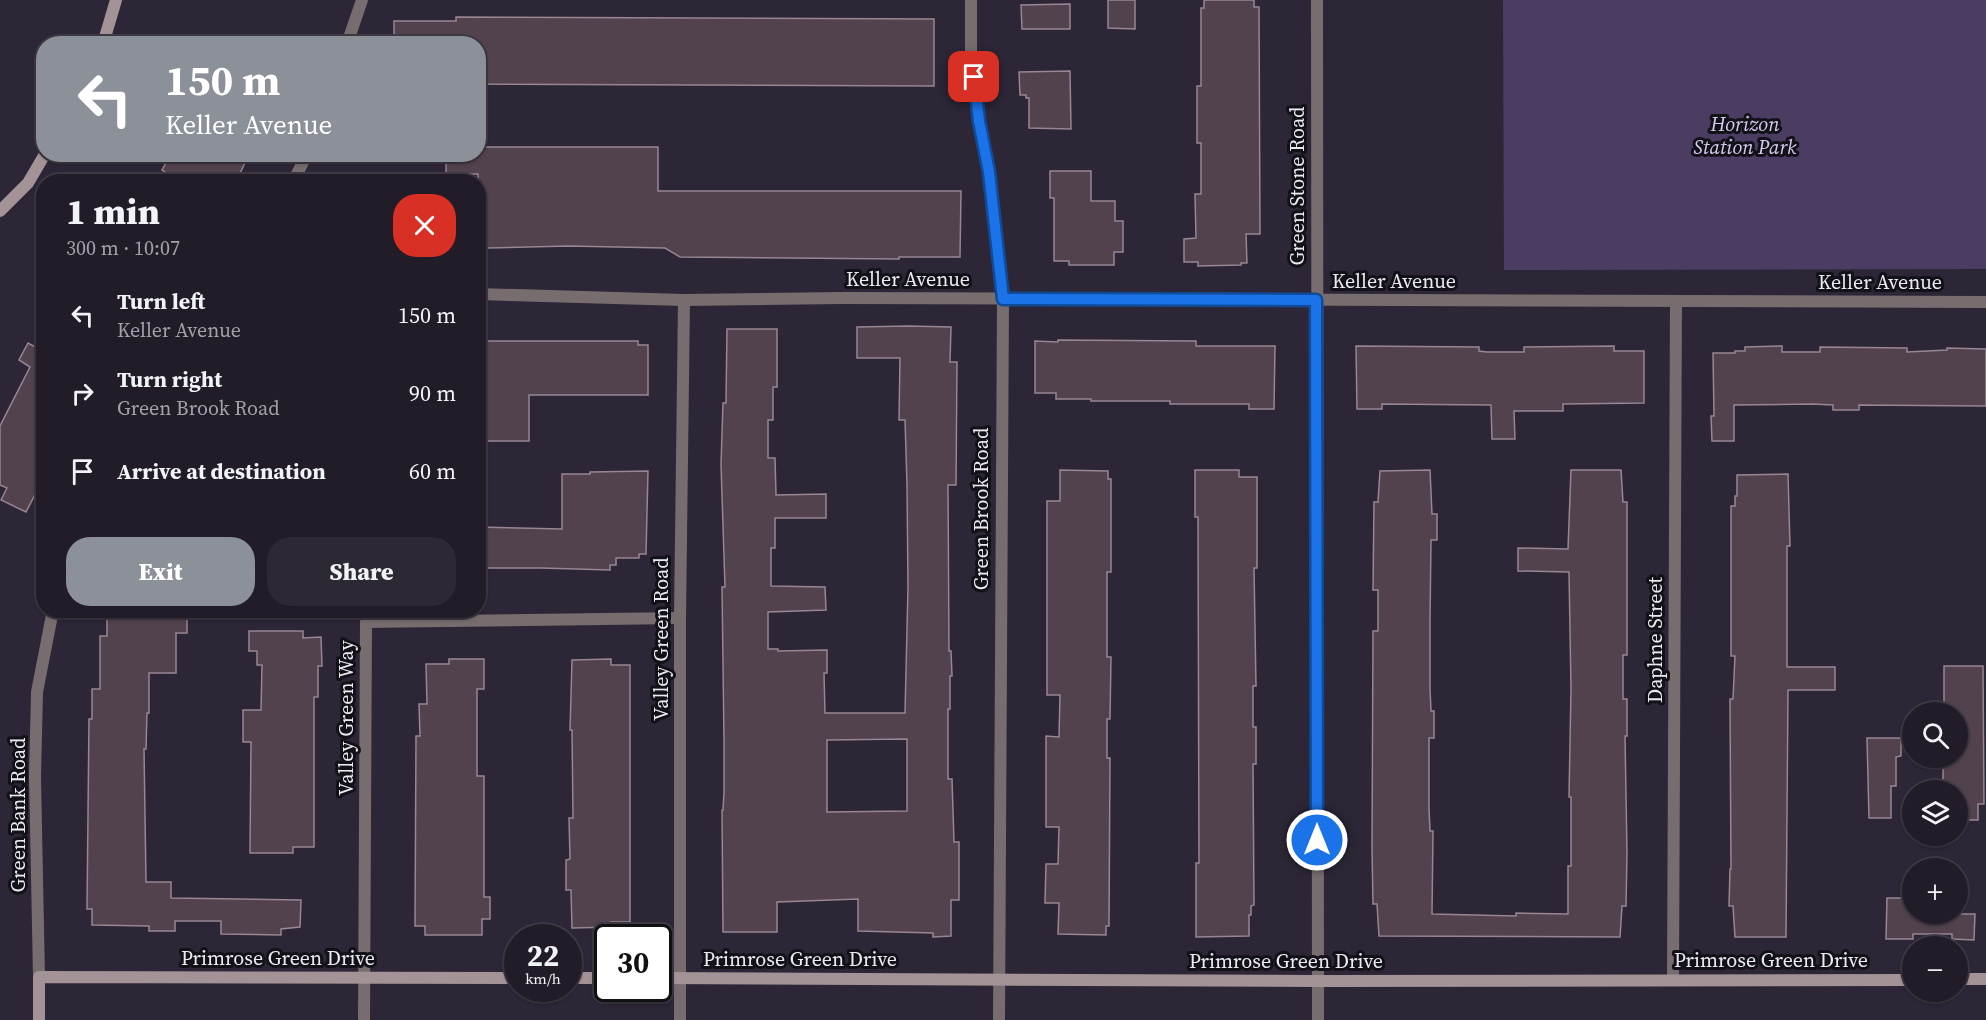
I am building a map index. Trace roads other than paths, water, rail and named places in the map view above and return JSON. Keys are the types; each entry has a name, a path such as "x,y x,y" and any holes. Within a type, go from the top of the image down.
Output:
{"street":[{"path":"105,36 116,0"},
{"path":"350,36 362,0"},
{"name":"Green Brook Road","path":"971,0 971,56 979,121 989,172 1003,299 999,1020"},
{"name":"Green Stone Road","path":"1317,0 1318,1020"},
{"path":"0,211 28,183 40,162"},
{"name":"Keller Avenue","path":"486,294 684,300 1986,302"},
{"name":"Valley Green Road","path":"680,978 680,618 684,300"},
{"name":"Daphne Street","path":"1673,980 1676,301"},
{"name":"Green Bank Road","path":"39,1020 35,777 37,692 51,618"},
{"name":"Valley Green Way","path":"364,1020 366,622 680,618"},
{"name":"Primrose Green Drive","path":"39,977 504,978"},
{"name":"Primrose Green Drive","path":"672,978 1317,981 1902,980"},
{"path":"680,978 680,1020"},
{"path":"1968,979 1986,979"}],"park label":[{"name":"Horizon Station Park","path":"1745,136"}]}
